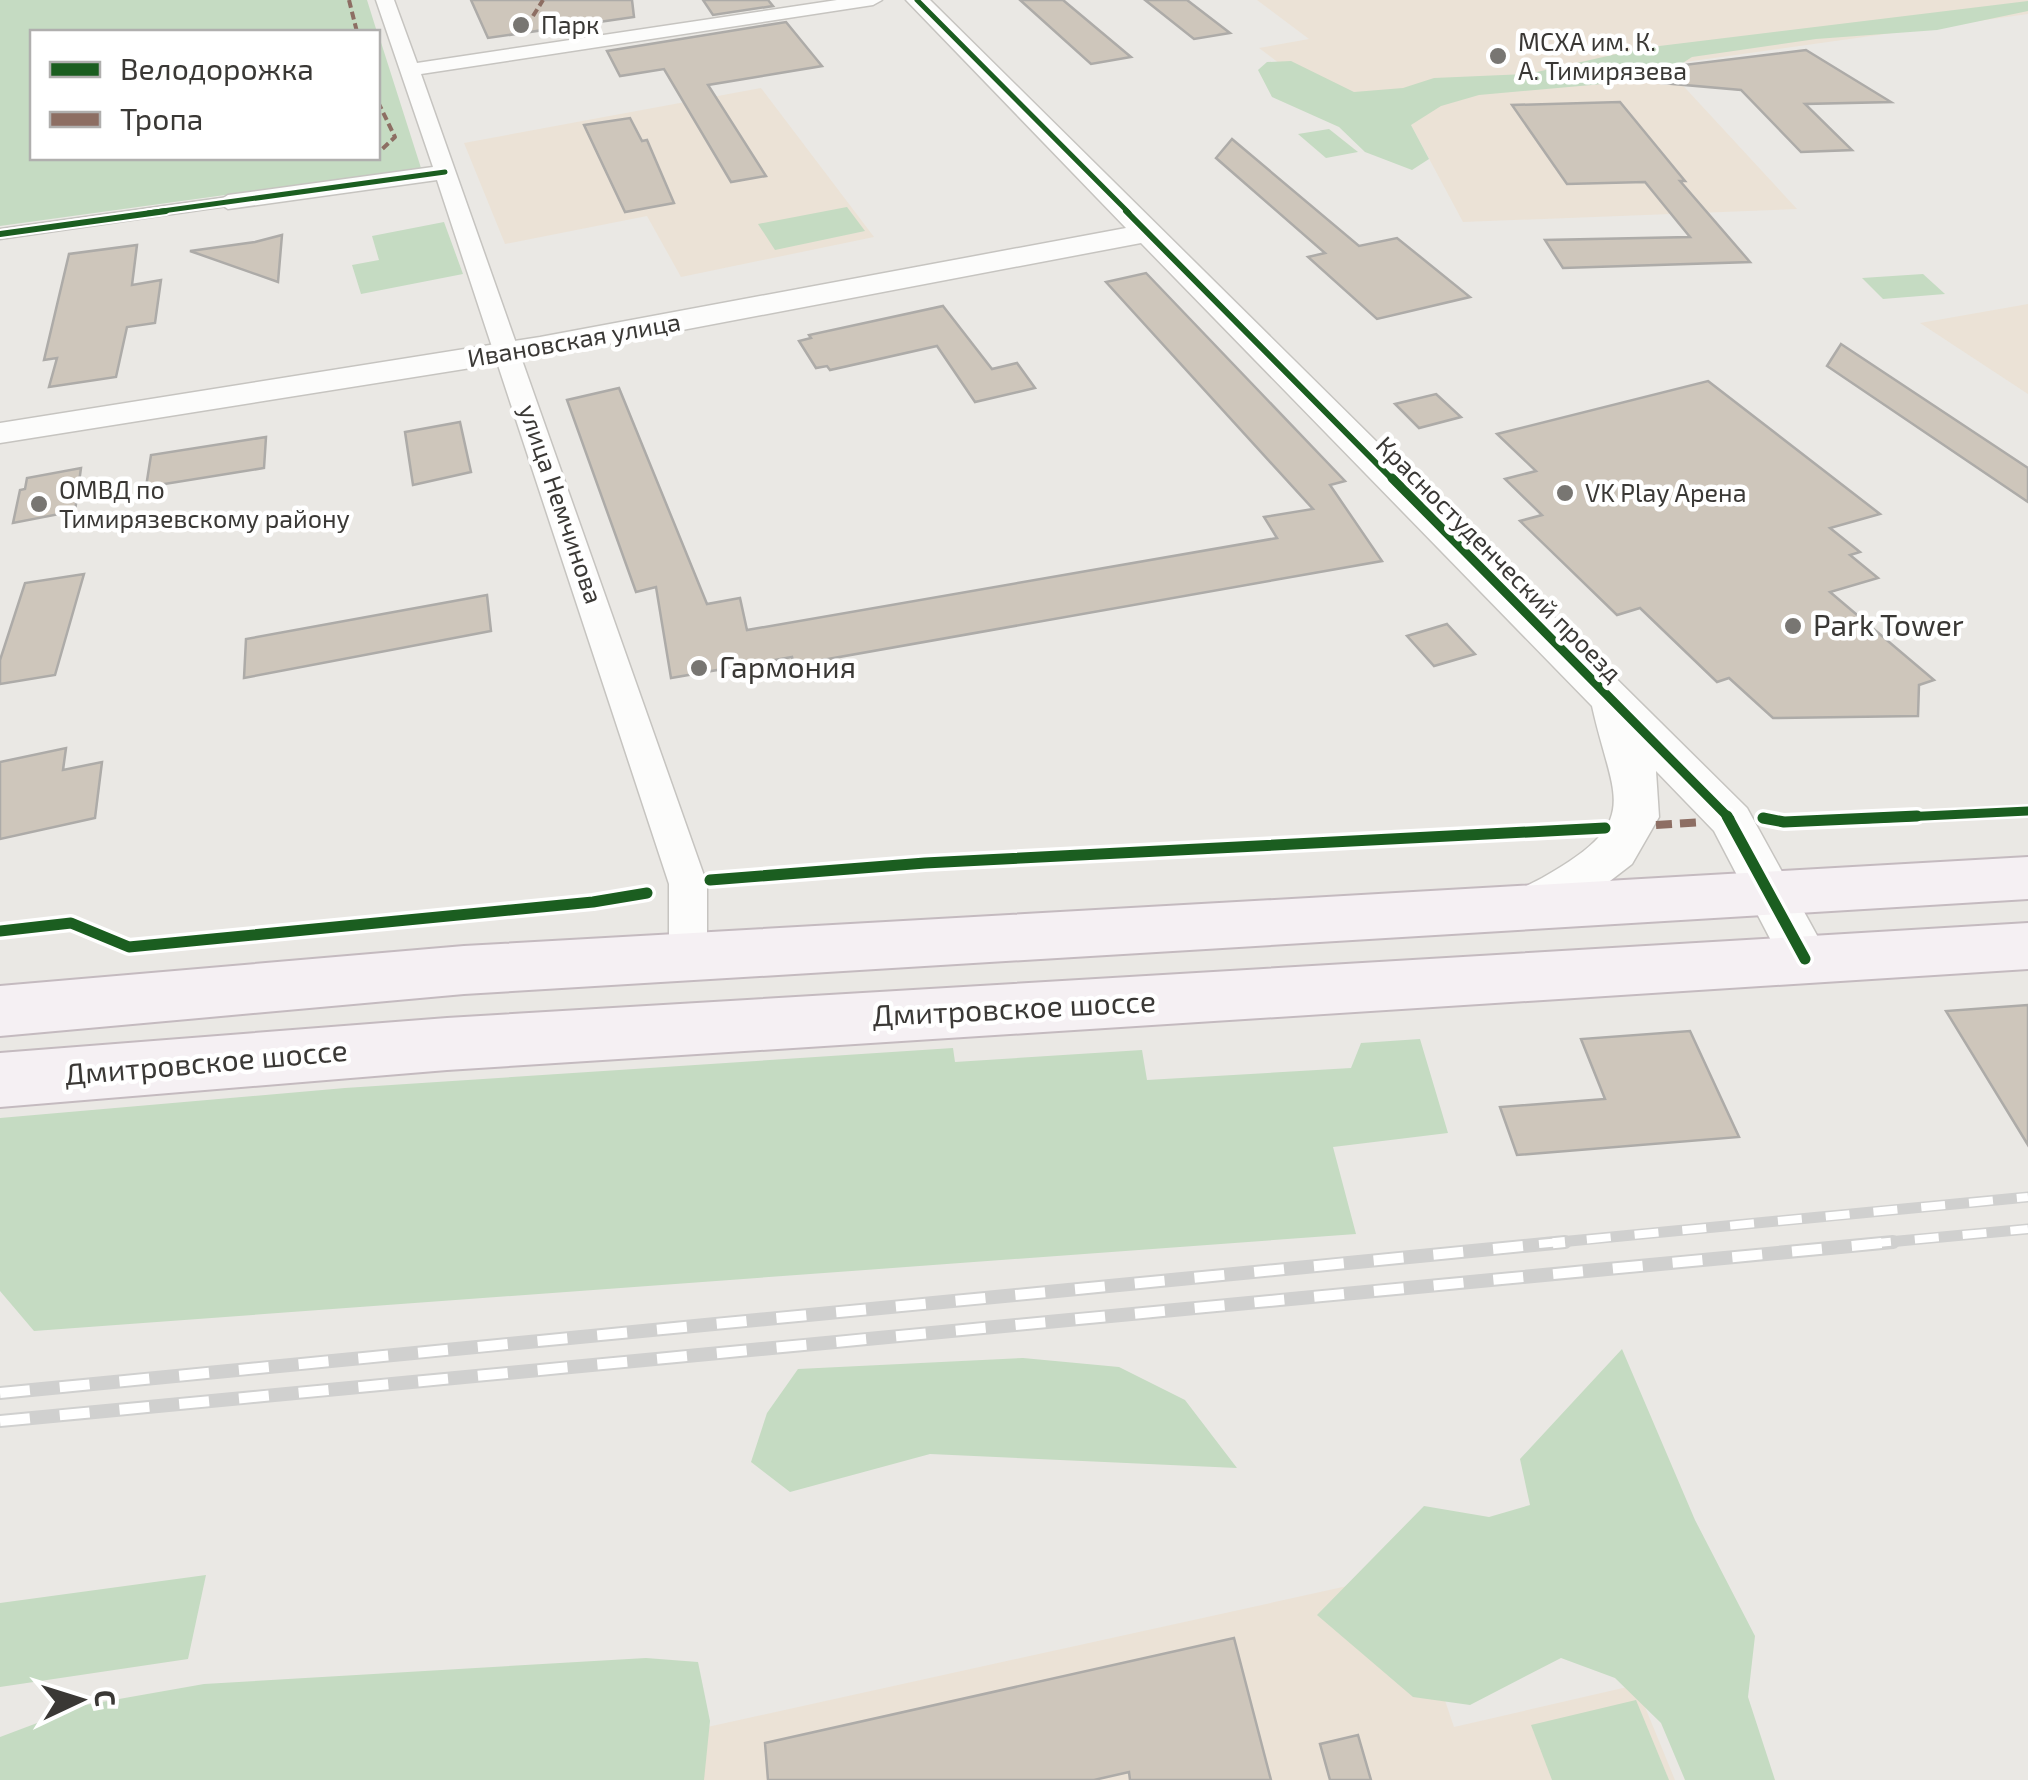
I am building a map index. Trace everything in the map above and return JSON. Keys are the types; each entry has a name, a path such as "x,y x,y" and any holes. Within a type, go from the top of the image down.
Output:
{"main road":[{"path":"0,1010 464,970 2028,878"},
{"name":"Дмитровское шоссе","path":"0,1080 447,1044 2028,946"}],"street":[{"name":"улица Немчинова","path":"385,0 509,352 688,884 688,957"},
{"path":"410,70 872,0"},
{"name":"Красностуденческий проезд","path":"918,0 1731,820 1806,959"},
{"path":"0,234 445,172"},
{"name":"Ивановская улица","path":"0,433 509,352 1145,233"},
{"path":"1525,910 1603,864 1634,826 1639,799 1610,699"}],"shaded area":[{"path":"1257,0 2028,0 2028,14 1664,65 1797,209 1463,222 1411,125 1341,110 1259,48 1309,39"},
{"path":"761,88 874,237 681,277 647,216 505,244 464,143"},
{"path":"2028,304 2028,394 1920,323"},
{"path":"1402,1574 1454,1727 1636,1685 1675,1780 467,1780"}],"green space":[{"path":"0,0 367,0 376,30 30,30 30,160 380,160 380,39 421,168 0,226"},
{"path":"2028,1 2028,11 1937,30 1816,39 1692,57 1678,66 1670,78 1479,95 1441,106 1411,125 1429,159 1412,170 1365,152 1339,127 1272,97 1258,70 1267,62 1291,61 1354,92 1403,88 1434,78 1528,74 1643,48"},
{"path":"1329,129 1358,152 1326,158 1298,134"},
{"path":"847,207 865,231 775,250 758,224"},
{"path":"444,222 463,274 361,294 352,265 379,260 372,236"},
{"path":"1923,274 1945,294 1883,299 1862,278"},
{"path":"1420,1039 1448,1133 1333,1147 1356,1234 34,1331 0,1291 0,1118 345,1088 953,1048 955,1062 1142,1050 1147,1080 1351,1068 1361,1043"},
{"path":"1622,1349 1695,1520 1755,1636 1748,1697 1775,1780 1685,1780 1661,1723 1615,1678 1561,1658 1470,1705 1413,1697 1317,1615 1424,1506 1489,1517 1530,1505 1520,1459"},
{"path":"1023,1358 1119,1367 1185,1400 1237,1468 930,1454 790,1492 751,1462 767,1413 798,1369"},
{"path":"206,1575 188,1659 0,1687 0,1603"},
{"path":"646,1658 698,1662 710,1721 704,1780 0,1780 0,1737 85,1705 204,1684"},
{"path":"1636,1700 1669,1780 1552,1780 1531,1725"}],"building":[{"path":"471,0 632,0 634,17 488,38"},
{"path":"703,0 768,0 773,6 713,15"},
{"path":"1020,0 1063,0 1131,57 1091,64"},
{"path":"1145,0 1187,0 1230,33 1194,39"},
{"path":"786,22 822,66 708,85 766,176 731,182 664,69 620,76 607,51"},
{"path":"1806,50 1891,102 1805,104 1852,150 1801,152 1741,90 1651,82 1651,69"},
{"path":"1620,102 1685,181 1680,181 1750,262 1563,268 1545,240 1690,237 1645,182 1567,184 1512,105"},
{"path":"630,118 642,141 647,140 674,203 625,212 584,125"},
{"path":"1232,139 1359,246 1397,238 1470,297 1377,319 1308,257 1325,253 1216,158"},
{"path":"282,235 278,282 190,251 255,242"},
{"path":"137,245 132,285 161,280 155,323 127,327 116,377 49,387 57,358 44,360 69,254"},
{"path":"1146,273 1345,481 1330,485 1382,561 794,665 792,657 671,678 656,587 636,592 567,400 619,388 707,604 740,598 747,630 1277,538 1264,517 1313,509 1106,282"},
{"path":"943,306 992,369 1017,363 1035,388 975,402 937,346 830,370 827,366 816,368 799,341 811,338 809,335"},
{"path":"1841,344 2028,468 2028,502 1827,366"},
{"path":"1708,381 1880,514 1830,528 1860,552 1850,555 1878,578 1830,592 1934,680 1919,685 1918,716 1773,718 1729,678 1717,682 1640,608 1617,615 1520,521 1542,515 1505,479 1536,471 1497,434"},
{"path":"1436,394 1461,417 1419,428 1395,404"},
{"path":"460,422 471,472 413,485 405,432"},
{"path":"266,437 264,468 146,487 151,455"},
{"path":"81,468 75,511 13,523 20,490 25,489 27,478"},
{"path":"84,574 55,675 0,684 0,660 25,583"},
{"path":"487,595 491,631 244,678 246,639"},
{"path":"1447,624 1475,654 1434,666 1407,636"},
{"path":"66,748 63,770 102,762 95,818 0,839 0,762"},
{"path":"2028,1005 2028,1145 1946,1011"},
{"path":"1690,1031 1739,1137 1517,1155 1500,1107 1605,1099 1581,1039"},
{"path":"1234,1638 1271,1780 1130,1780 1129,1772 1094,1780 768,1780 765,1743"},
{"path":"1358,1735 1371,1780 1330,1780 1320,1744"}],"railway":[{"path":"1539,1244 2028,1197"},
{"path":"1867,1244 2028,1229"},
{"path":"0,1393 1565,1242"},
{"path":"0,1421 1893,1242"}],"marked path":[{"path":"349,0 356,30"},
{"path":"533,16 543,0"},
{"path":"380,106 395,137 380,151"},
{"path":"1656,825 1702,822"}],"cycle path":[{"path":"917,0 1731,820 1805,959"},
{"path":"0,234 445,172"},
{"path":"1763,818 1784,822 2028,811"},
{"path":"710,880 925,863 1605,828"},
{"path":"0,931 71,923 129,947 593,902 647,893"}],"place":[{"name":"Парк","path":"521,25"},
{"name":"МСХА им. К. А. Тимирязева","path":"1498,56"},
{"name":"VK Play Арена","path":"1565,493"},
{"name":"ОМВД по Тимирязевскому району","path":"39,504"},
{"name":"Park Tower","path":"1793,626"},
{"name":"Гармония","path":"699,668"}]}
